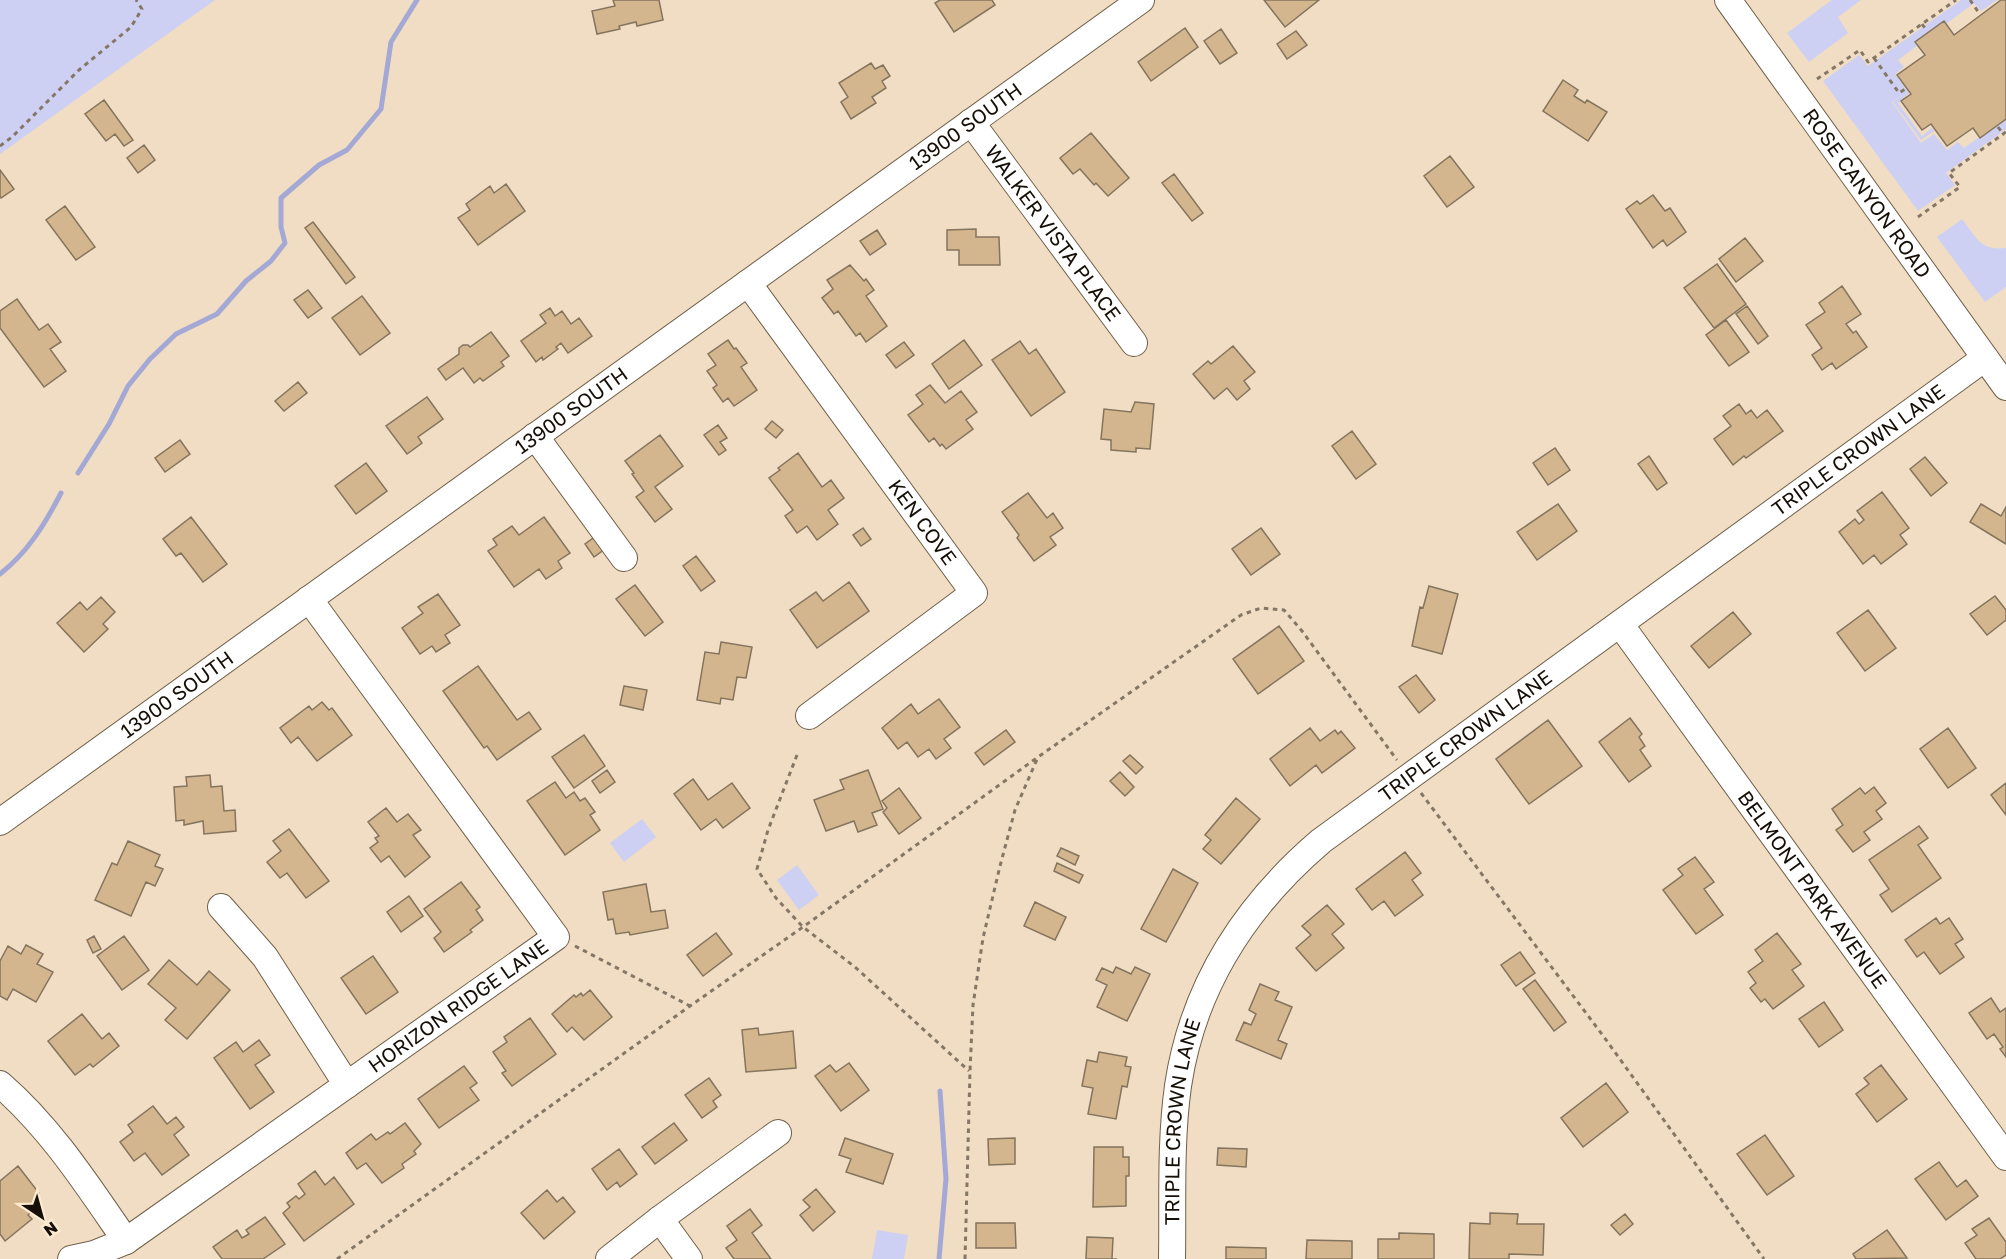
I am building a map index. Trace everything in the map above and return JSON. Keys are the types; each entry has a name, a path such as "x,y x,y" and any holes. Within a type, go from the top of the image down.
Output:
{"street":[{"name":"13900 SOUTH","path":"0,822 1141,0"},
{"name":"ROSE CANYON ROAD","path":"1728,0 2006,387"},
{"name":"WALKER VISTA PLACE","path":"971,122 1134,343"},
{"name":"KEN COVE","path":"748,283 974,593 809,716"},
{"name":"TRIPLE CROWN LANE","path":"1172,1259 1174,1134 1182,1063 1191,1031 1211,979 1232,940 1272,886 1321,841 1985,358"},
{"path":"535,436 624,558"},
{"name":"HORIZON RIDGE LANE","path":"71,1259 94,1254 126,1241 556,937 309,599"},
{"name":"BELMONT PARK AVENUE","path":"1620,624 2006,1157"},
{"path":"220,907 265,957 347,1085"},
{"path":"0,1084 26,1106 77,1171 126,1241"},
{"path":"609,1259 778,1133"},
{"path":"660,1219 689,1259"}],"path":[{"path":"0,146 12,137 79,70 131,27 142,9 136,0"},
{"path":"1817,79 1860,50 1868,62 1956,0"},
{"path":"1970,0 1979,12"},
{"path":"1922,24 1927,31"},
{"path":"1874,58 1899,93 1905,89"},
{"path":"1918,217 1960,187 1949,172 2005,133 1998,127"},
{"path":"338,1259 1038,756 1241,615 1261,608 1284,610 1302,631 1398,762"},
{"path":"797,755 768,830 758,869 776,898 803,927 855,967 969,1071"},
{"path":"965,1259 969,1071 973,1005 983,938 1015,810 1038,756"},
{"path":"1416,787 1604,1037 1764,1259"},
{"path":"575,946 690,1006"}],"shaded area":[{"path":"0,0 215,0 0,154"},
{"path":"1832,0 1861,0 1838,17 1848,33 1809,62 1787,33"},
{"path":"1961,0 1997,0 1981,11 1974,3 1898,60 1904,67 1895,74 1909,93 1898,103 1922,136 1932,128 1934,131 1921,140 1893,102 1903,95 1892,102 1921,143 1934,134 1947,150 1958,142 1964,148 2006,118 2006,129 1946,173 1955,185 1918,211 1823,81 1859,55 1868,66"},
{"path":"1962,219 1980,242 1990,247 2006,248 2006,287 1985,302 1937,237"},
{"path":"642,819 656,837 624,862 610,843"},
{"path":"797,865 819,895 799,910 777,880"},
{"path":"877,1230 908,1235 904,1259 872,1259"}],"building":[{"path":"613,0 659,0 663,20 637,26 636,22 619,26 620,29 597,34 592,11 615,6"},
{"path":"940,0 992,0 995,5 954,32 935,3"},
{"path":"1264,0 1319,0 1285,27"},
{"path":"2001,0 2006,0 2006,119 1980,138 1973,128 1947,146 1931,124 1922,130 1901,101 1911,94 1897,75 1925,55 1915,42 1944,21 1954,35"},
{"path":"1185,28 1198,47 1151,81 1138,62"},
{"path":"1221,29 1237,53 1220,64 1204,41"},
{"path":"1296,31 1307,45 1287,59 1277,44"},
{"path":"871,63 875,69 883,65 890,76 882,81 886,88 872,97 876,103 851,119 841,102 848,97 839,83"},
{"path":"1563,80 1578,90 1574,96 1585,103 1587,100 1607,112 1588,141 1543,111"},
{"path":"104,100 133,140 124,146 115,134 106,141 85,114"},
{"path":"1091,133 1129,178 1108,196 1080,169 1073,174 1060,158"},
{"path":"144,145 155,160 138,173 127,158"},
{"path":"1450,156 1474,187 1447,207 1424,176"},
{"path":"0,170 14,189 1,198 0,197"},
{"path":"1174,174 1203,213 1192,221 1162,183"},
{"path":"506,184 525,211 478,245 458,218 470,210 466,204 490,186 494,193"},
{"path":"1653,195 1665,211 1670,208 1686,232 1667,246 1663,240 1653,248 1626,209 1637,201 1640,204"},
{"path":"65,206 95,247 76,260 46,220"},
{"path":"313,222 355,277 346,284 305,228"},
{"path":"976,229 976,237 999,237 1000,265 959,265 959,250 947,250 947,230"},
{"path":"877,230 886,244 870,255 860,241"},
{"path":"1745,238 1763,261 1736,282 1719,259"},
{"path":"1717,264 1746,304 1714,328 1684,288"},
{"path":"850,265 864,281 866,279 874,290 866,296 887,326 866,342 860,333 856,336 838,311 834,314 822,298 833,289 827,280"},
{"path":"1842,286 1861,314 1846,324 1853,333 1856,331 1867,347 1836,369 1832,363 1822,370 1812,355 1822,348 1806,325 1825,312 1819,303"},
{"path":"308,290 322,308 308,318 294,300"},
{"path":"362,296 390,333 360,355 332,318"},
{"path":"17,299 39,330 48,324 61,342 50,349 66,371 44,387 0,328 0,311"},
{"path":"1747,306 1768,336 1758,344 1736,314"},
{"path":"550,308 555,316 562,311 571,324 579,318 592,336 568,353 561,343 556,347 558,349 543,360 542,357 536,362 521,341 546,323 540,315"},
{"path":"1726,320 1749,352 1729,366 1706,335"},
{"path":"491,332 509,356 501,362 504,366 483,381 480,378 474,383 463,368 446,380 438,369 459,354 459,348 463,345 470,347"},
{"path":"728,340 747,363 741,367 757,390 734,406 728,398 723,402 713,388 717,385 707,371 716,365 708,354"},
{"path":"964,340 982,365 949,389 932,364"},
{"path":"1020,341 1029,354 1036,349 1065,392 1031,416 992,360"},
{"path":"904,342 914,355 896,368 886,355"},
{"path":"1233,346 1255,372 1244,381 1250,389 1237,400 1227,388 1214,399 1193,374 1208,361 1211,364"},
{"path":"298,382 307,393 284,411 275,401"},
{"path":"930,385 945,403 961,391 977,412 966,420 973,429 946,449 942,444 940,446 934,438 929,442 908,415 923,404 916,395"},
{"path":"427,397 443,419 418,437 422,443 407,454 386,426"},
{"path":"1135,402 1154,404 1150,449 1136,448 1136,452 1111,450 1111,440 1101,439 1104,409 1131,412"},
{"path":"1739,404 1746,414 1751,410 1757,418 1767,410 1783,431 1733,465 1714,439 1731,426 1723,416"},
{"path":"772,421 783,430 776,438 765,429"},
{"path":"718,425 727,438 720,442 726,450 719,455 704,435"},
{"path":"1352,431 1376,464 1356,479 1332,446"},
{"path":"660,435 683,466 655,487 672,509 655,522 636,497 644,491 625,461"},
{"path":"180,440 190,454 165,472 155,458"},
{"path":"1555,448 1570,470 1548,485 1533,463"},
{"path":"798,453 822,487 831,480 844,498 828,510 838,524 817,540 807,526 797,533 785,516 793,510 769,478"},
{"path":"1649,456 1667,483 1657,490 1638,464"},
{"path":"1925,457 1947,483 1931,496 1910,469"},
{"path":"366,463 387,491 356,514 335,486"},
{"path":"1882,492 1909,528 1900,535 1907,544 1881,564 1874,555 1863,564 1839,532 1855,519 1859,524 1864,520 1857,511"},
{"path":"1028,493 1047,518 1053,513 1063,528 1050,537 1056,545 1034,561 1002,512"},
{"path":"1558,504 1577,531 1537,560 1517,532"},
{"path":"1981,504 2001,516 2006,507 2006,544 1970,522"},
{"path":"191,517 227,564 203,582 181,553 176,556 163,539"},
{"path":"544,517 570,553 558,561 562,568 546,579 539,569 514,587 488,551 497,545 493,539 512,526 519,535"},
{"path":"863,528 871,539 861,546 853,535"},
{"path":"1261,528 1280,554 1251,575 1232,549"},
{"path":"596,536 605,549 594,557 585,544"},
{"path":"696,556 715,581 701,591 683,566"},
{"path":"849,582 869,611 817,648 790,610 816,592 823,601"},
{"path":"635,585 663,622 645,636 616,599"},
{"path":"1429,586 1458,594 1442,654 1412,646 1420,607 1423,608"},
{"path":"438,594 460,625 445,635 450,643 436,652 432,646 420,654 402,628 423,613 418,607"},
{"path":"1995,596 2006,610 2006,620 1987,635 1970,614"},
{"path":"101,597 115,612 103,624 108,629 84,652 57,623 80,602 87,610"},
{"path":"1868,610 1896,648 1865,671 1837,633"},
{"path":"1733,612 1751,634 1709,668 1691,646"},
{"path":"1279,626 1304,661 1258,694 1233,659"},
{"path":"721,642 752,647 746,678 737,677 733,700 721,698 720,704 697,700 705,652 719,654"},
{"path":"478,666 517,720 529,712 541,729 497,760 487,746 484,748 443,691"},
{"path":"1416,675 1435,700 1419,713 1399,687"},
{"path":"624,686 647,690 643,710 620,705"},
{"path":"939,699 960,727 944,739 951,748 936,759 929,749 918,757 907,742 898,749 882,728 911,704 918,714"},
{"path":"322,702 329,710 332,708 352,735 317,761 298,737 291,743 280,728 309,706 312,710"},
{"path":"1630,718 1642,734 1639,737 1645,746 1640,750 1651,766 1629,782 1599,742"},
{"path":"1548,720 1582,766 1529,804 1496,759"},
{"path":"1310,728 1320,741 1335,730 1338,734 1341,731 1355,748 1322,773 1316,765 1290,786 1270,759"},
{"path":"1948,728 1976,768 1948,788 1920,749"},
{"path":"1006,730 1015,742 984,765 975,753"},
{"path":"584,735 605,766 574,788 552,757"},
{"path":"1130,755 1143,767 1136,774 1123,761"},
{"path":"607,770 615,782 600,793 592,781"},
{"path":"868,770 883,809 872,813 877,825 858,832 854,821 826,831 814,800 844,789 840,780"},
{"path":"1120,772 1134,787 1125,796 1110,781"},
{"path":"210,775 211,787 222,786 224,811 235,810 236,831 204,834 203,821 184,825 184,820 176,821 174,787 187,786 186,777"},
{"path":"693,779 708,800 732,783 750,808 723,828 716,819 701,830 674,794"},
{"path":"555,782 566,798 574,792 580,801 585,798 595,812 590,815 600,830 565,855 527,801"},
{"path":"2006,783 2006,815 1991,795"},
{"path":"1874,787 1886,803 1876,811 1882,819 1864,832 1870,840 1853,852 1836,830 1843,825 1832,809 1860,788 1865,794"},
{"path":"899,788 921,818 899,834 883,812 887,808 882,801"},
{"path":"1236,798 1260,819 1221,864 1203,849 1211,840 1205,835"},
{"path":"386,808 397,822 408,814 421,830 413,835 430,857 405,877 389,856 381,862 370,848 378,842 375,838 379,836 368,822"},
{"path":"1919,826 1928,838 1918,845 1941,878 1892,912 1880,895 1889,889 1869,860"},
{"path":"289,829 329,881 306,898 287,873 280,878 267,862 281,851 273,841"},
{"path":"128,841 160,855 155,866 163,869 155,886 146,882 131,916 95,900 112,863 117,865"},
{"path":"1061,848 1079,856 1075,865 1057,856"},
{"path":"1405,852 1421,873 1412,880 1423,895 1395,916 1384,901 1372,910 1356,889"},
{"path":"1695,857 1714,882 1704,889 1723,915 1696,934 1663,890 1683,875 1678,869"},
{"path":"1057,863 1083,875 1079,883 1054,871"},
{"path":"1173,869 1198,883 1166,942 1141,929"},
{"path":"461,882 480,907 476,910 483,920 470,930 472,932 444,952 434,938 441,932 424,909"},
{"path":"646,884 651,912 665,910 668,928 630,935 629,932 616,934 613,919 608,920 603,892"},
{"path":"409,896 423,916 401,932 387,912"},
{"path":"1035,902 1066,917 1055,940 1024,926"},
{"path":"1327,905 1344,924 1332,934 1344,948 1316,971 1296,948 1311,935 1302,926"},
{"path":"1936,918 1940,924 1949,918 1963,939 1955,944 1964,957 1940,974 1924,952 1917,957 1905,940"},
{"path":"716,933 732,954 703,976 687,955"},
{"path":"1777,933 1801,964 1792,970 1804,986 1773,1009 1765,999 1761,1002 1750,988 1756,983 1748,972 1763,961 1755,950"},
{"path":"94,936 101,949 93,953 87,940"},
{"path":"124,936 149,970 122,990 97,956"},
{"path":"26,945 43,954 37,964 53,972 36,1002 13,989 7,1000 0,996 0,961 8,946 21,954"},
{"path":"1520,952 1535,973 1516,986 1501,965"},
{"path":"373,956 398,992 366,1014 341,978"},
{"path":"169,960 197,985 209,971 230,990 187,1039 165,1020 176,1008 148,984"},
{"path":"1116,967 1131,974 1135,967 1150,974 1127,1021 1097,1007 1107,985 1096,980 1102,968 1113,973"},
{"path":"1535,980 1566,1022 1554,1031 1523,989"},
{"path":"1260,984 1279,992 1275,1000 1292,1007 1278,1040 1287,1044 1281,1059 1236,1040 1244,1022 1251,1025 1256,1014 1249,1010"},
{"path":"590,990 612,1017 584,1040 572,1027 567,1032 552,1014 574,995 576,997 581,993 583,996"},
{"path":"1991,998 2000,1012 2006,1008 2006,1057 2000,1049 2003,1047 1994,1034 1987,1039 1969,1013"},
{"path":"1824,1002 1843,1030 1819,1047 1799,1019"},
{"path":"82,1014 102,1039 109,1033 119,1046 93,1067 90,1064 75,1075 48,1041"},
{"path":"530,1018 556,1054 512,1086 502,1073 506,1071 493,1052 507,1042 504,1037"},
{"path":"758,1028 759,1035 793,1031 796,1068 746,1072 742,1030"},
{"path":"259,1040 270,1055 255,1065 274,1092 250,1109 214,1058 236,1042 243,1052"},
{"path":"1099,1052 1127,1057 1125,1066 1131,1067 1127,1087 1122,1086 1116,1119 1088,1114 1093,1088 1082,1086 1087,1060 1097,1062"},
{"path":"849,1063 869,1090 841,1111 815,1076 830,1065 836,1072"},
{"path":"1881,1065 1907,1099 1877,1122 1856,1094 1869,1084 1864,1078"},
{"path":"464,1066 477,1083 470,1088 479,1100 439,1128 418,1099"},
{"path":"709,1078 721,1095 713,1101 717,1107 702,1118 685,1095"},
{"path":"1606,1083 1628,1112 1583,1147 1561,1118"},
{"path":"153,1106 167,1124 176,1117 184,1127 174,1135 189,1155 162,1175 145,1153 134,1161 120,1142 133,1132 128,1125"},
{"path":"405,1123 421,1144 414,1151 416,1154 402,1164 404,1168 382,1183 366,1163 357,1169 346,1153 371,1134 376,1140 388,1132 390,1134"},
{"path":"674,1123 687,1140 655,1164 642,1147"},
{"path":"1765,1135 1794,1176 1767,1195 1737,1154"},
{"path":"845,1138 893,1154 883,1184 846,1172 851,1159 839,1155"},
{"path":"1015,1138 1015,1164 989,1165 988,1139"},
{"path":"1094,1147 1123,1147 1123,1157 1129,1157 1129,1176 1126,1176 1126,1206 1093,1207"},
{"path":"1218,1148 1247,1149 1246,1167 1217,1165"},
{"path":"619,1149 637,1174 620,1187 617,1182 607,1190 592,1169"},
{"path":"1939,1162 1957,1187 1966,1180 1978,1196 1946,1220 1915,1179"},
{"path":"18,1166 39,1193 35,1196 41,1204 28,1215 32,1219 5,1241 0,1234 0,1181"},
{"path":"315,1171 325,1185 334,1177 354,1204 304,1241 283,1213 290,1207 287,1203 296,1196 299,1199 305,1194 298,1184"},
{"path":"816,1189 835,1212 813,1231 800,1215 810,1207 803,1200"},
{"path":"547,1190 557,1202 563,1197 575,1212 544,1239 521,1213"},
{"path":"750,1209 762,1225 752,1233 771,1259 734,1259 726,1248 737,1240 727,1226"},
{"path":"1490,1213 1518,1214 1517,1224 1544,1224 1543,1255 1509,1254 1509,1259 1469,1259 1470,1223 1490,1224"},
{"path":"1625,1214 1633,1224 1620,1235 1611,1225"},
{"path":"265,1217 285,1244 263,1259 222,1259 213,1247 237,1230 242,1238 249,1234 246,1230"},
{"path":"1989,1218 2006,1242 2006,1255 2000,1259 1976,1259 1965,1243 1977,1235 1972,1229"},
{"path":"976,1223 1015,1223 1016,1248 976,1248"},
{"path":"1887,1230 1907,1258 1856,1259 1853,1254"},
{"path":"1399,1233 1434,1234 1434,1259 1378,1259 1378,1239 1399,1239"},
{"path":"1087,1237 1113,1238 1112,1259 1086,1259"},
{"path":"1307,1240 1352,1241 1352,1259 1306,1259"},
{"path":"1226,1247 1266,1248 1266,1259 1226,1259"}],"waterway":[{"path":"78,473 109,424 128,386 150,359 176,334 217,314 246,281 271,261 285,243 281,227 281,198 319,165 347,150 381,109 391,42 417,0"},
{"path":"0,574 35,537 61,493"},
{"path":"939,1259 946,1179 940,1091"}]}
